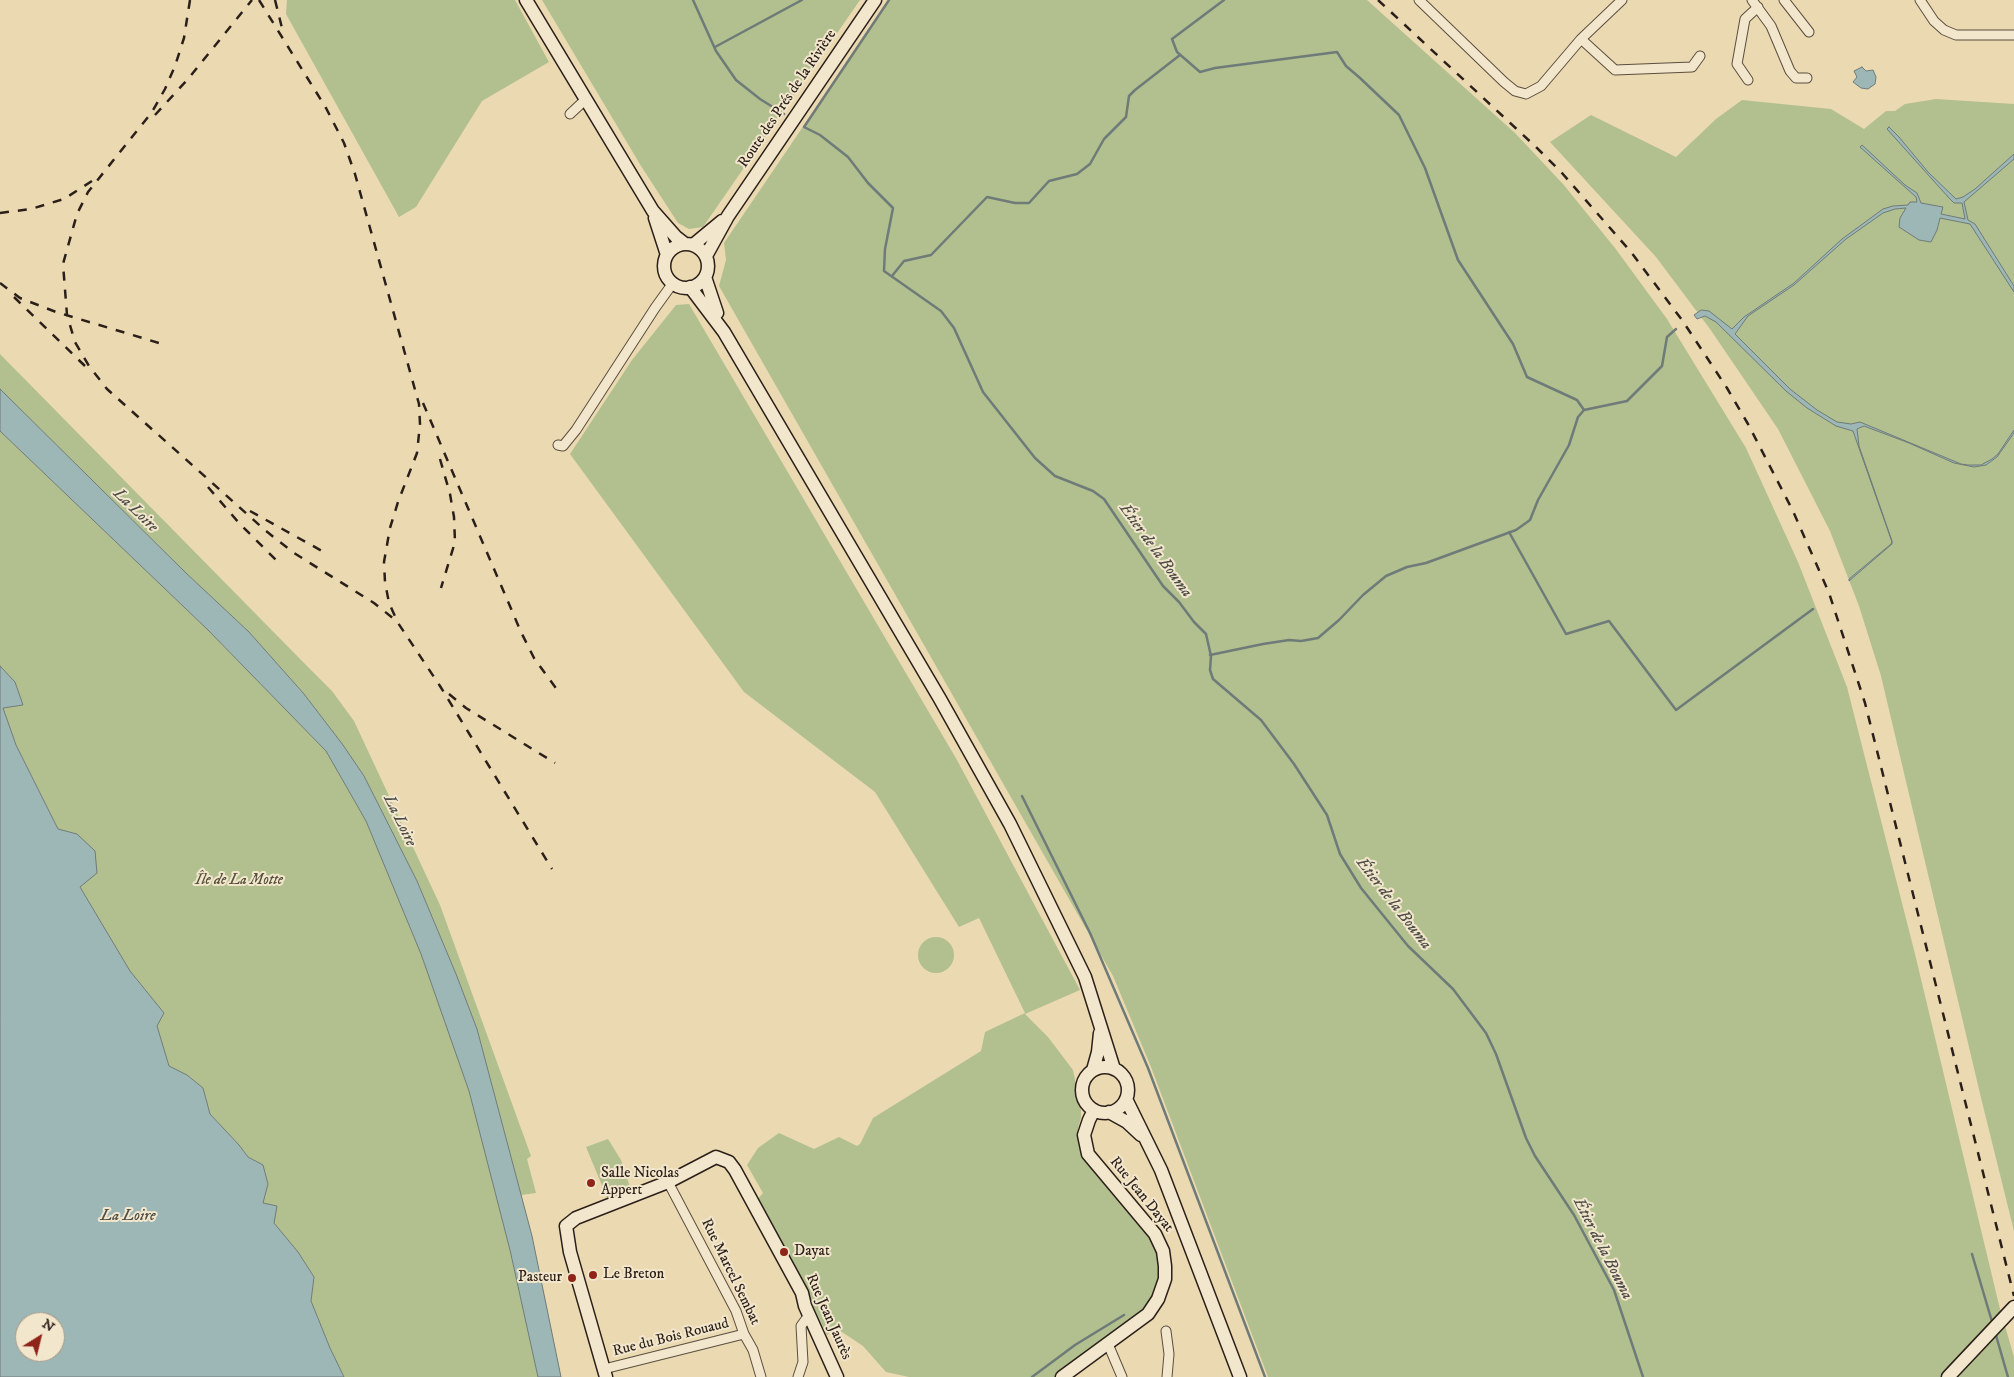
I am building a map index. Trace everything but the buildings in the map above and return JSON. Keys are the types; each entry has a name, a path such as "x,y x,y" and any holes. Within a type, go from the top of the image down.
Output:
{"main road":[{"path":"526,0 653,210 676,237 698,248 706,256 708,265 704,277 698,284 682,287 673,283 665,270 667,255 653,210"},
{"name":"Route des Prés de la Rivière","path":"706,256 728,216 875,0"},
{"name":"Route des Prés de la Rivière","path":"689,245 728,216"},
{"path":"667,255 674,247 689,245"},
{"path":"704,277 712,304 724,332"},
{"path":"690,287 724,332 940,699 1010,824 1085,977 1114,1068"},
{"path":"1101,1030 1098,1052 1092,1070 1084,1079 1082,1090 1085,1101 1094,1110 1109,1112 1127,1122 1143,1137"},
{"path":"1092,1070 1105,1066 1114,1068 1121,1073 1126,1082 1128,1088 1126,1099 1120,1107 1109,1112"},
{"path":"1126,1099 1143,1137 1158,1163 1240,1377"},
{"name":"Rue Jean Dayat","path":"1062,1377 1142,1319 1152,1309 1162,1290 1166,1266 1163,1251 1155,1234 1088,1154 1084,1135 1088,1120 1094,1110"},
{"name":"Rue Jean Jaurès","path":"668,1182 716,1157 724,1159 732,1165 802,1293 809,1315 837,1377"},
{"path":"605,1373 570,1252 566,1226 576,1218 668,1182"},
{"path":"1948,1377 2014,1308"}],"street":[{"path":"1419,0 1515,91 1526,94 1541,86 1581,39 1622,0"},
{"path":"1784,0 1809,32"},
{"path":"1920,0 1934,22 1944,30 1956,35 2014,35"},
{"path":"1748,80 1737,64 1745,19 1755,4 1777,39 1790,71 1796,78 1807,78"},
{"path":"1581,39 1615,70 1692,67 1700,56"},
{"path":"570,114 585,100"},
{"path":"558,445 563,446 576,430 673,283"},
{"name":"Rue Marcel Sembat","path":"668,1182 736,1311 744,1334 753,1350 761,1377"},
{"path":"798,1377 803,1362 801,1326 809,1315"},
{"path":"1166,1330 1169,1354 1166,1377"},
{"name":"Rue du Bois Rouaud","path":"605,1373 744,1334"},
{"path":"1108,1344 1122,1377"}],"green space":[{"path":"287,0 515,0 549,62 482,101 416,207 399,217 286,14"},
{"path":"542,0 860,0 703,227 689,229 678,223 641,166"},
{"path":"889,0 1367,0 1515,133 1563,184 1615,248 1667,319 1746,448 1798,562 1847,687 1915,954 1999,1305 2014,1357 2014,1377 1268,1377 1151,1067 1113,976 719,286 726,260 724,243"},
{"path":"1936,99 2014,104 2014,1231 1881,676 1859,606 1830,531 1778,429 1710,329 1656,257 1550,142 1591,115 1676,157 1716,119 1742,100 1831,109 1864,129 1886,111 1895,111 1905,104"},
{"path":"689,304 957,760 1080,990 1025,1014 1048,1037 1073,1070 1081,1108 1077,1133 1079,1146 1087,1160 1148,1231 1158,1250 1162,1270 1158,1289 1142,1314 1055,1377 909,1377 886,1372 863,1346 836,1328 827,1335 782,1244 757,1200 763,1193 747,1165 758,1148 779,1133 814,1149 839,1137 857,1146 860,1144 873,1118 981,1051 985,1032 1025,1013 979,918 959,927 875,792 744,692 570,454 632,360 676,305"},
{"path":"0,354 332,691 354,721 440,905 531,1156 527,1159 536,1193 521,1195 477,1029 417,881 364,776 304,694 249,632 186,573 0,389"},
{"name":"Île de La Motte","path":"0,431 208,630 326,751 366,821 421,954 469,1091 510,1250 538,1377 344,1377 311,1301 314,1277 298,1252 274,1223 263,1203 268,1184 263,1165 248,1157 210,1114 203,1088 187,1075 169,1066 157,1026 164,1013 130,971 80,887 77,834 58,829 16,745 3,708 23,705 15,682 0,666"},
{"path":"936,937 943,938 949,942 953,948 953,962 949,968 943,972 936,973 929,972 923,968 919,962 918,955 919,948 923,942 929,938"},
{"path":"608,1139 621,1160 631,1190 608,1200 586,1147"}],"water":[{"path":"1862,67 1866,71 1873,70 1876,77 1875,84 1868,89 1861,88 1853,82 1857,77 1854,71"},
{"path":"1889,127 1928,172 1956,199 1975,189 2014,154 2014,159 1964,202 1968,220 1975,224 2014,286 2014,292 1970,224 1940,218 1931,242 1919,240 1899,227 1900,218 1906,208 1895,209 1883,213 1846,239 1794,285 1748,316 1735,334 1790,389 1817,410 1837,422 1851,424 1860,422 1961,464 1968,465 1981,465 1992,459 1998,454 2014,430 2014,433 1997,457 1986,465 1974,467 1954,463 1864,426 1857,429 1859,446 1892,542 1853,431 1836,426 1807,408 1786,391 1716,322 1705,316 1697,319 1694,315 1701,310 1709,311 1732,329 1744,317 1794,283 1842,239 1883,209 1917,202 1916,197 1860,147 1862,145 1905,185 1917,193 1921,203 1943,207 1941,214 1965,219 1962,203 1954,203 1949,198 1887,129"},
{"path":"0,389 186,573 249,632 304,694 364,776 417,881 477,1029 532,1236 561,1377 538,1377 510,1250 469,1091 421,954 366,821 326,751 208,630 0,431"},
{"path":"1892,542 1892,544 1849,581 1849,579"},
{"name":"La Loire","path":"0,666 15,682 23,705 3,708 16,745 58,829 77,834 95,851 97,873 80,887 130,971 164,1013 157,1026 169,1066 187,1075 203,1088 210,1114 248,1157 263,1165 268,1184 263,1203 277,1206 274,1223 298,1252 314,1277 311,1301 344,1377 0,1377"}],"waterway":[{"name":"Étier de la Bouma","path":"693,0 716,51 736,80 760,99 784,114"},
{"path":"715,47 802,0"},
{"name":"Étier de la Bouma","path":"889,0 804,127 820,135 848,157 868,183 893,208 885,249 884,271 941,311 954,328 983,392 1035,458 1055,476 1093,491 1104,499 1163,586 1206,634 1211,656 1210,670 1213,679 1261,720 1294,764 1327,815 1340,854 1361,888 1408,946 1453,989 1486,1033 1496,1054 1526,1138 1535,1156 1574,1215 1614,1290 1643,1377"},
{"path":"1224,0 1172,39 1177,52 1200,72 1215,68 1337,52 1346,66 1399,115 1425,168 1458,260 1513,344 1527,377 1577,400 1584,410 1627,401 1662,366 1667,337 1676,329"},
{"path":"892,276 904,261 931,255 987,197 1015,203 1029,203 1049,181 1077,174 1090,164 1104,139 1126,117 1129,96 1180,55"},
{"path":"1210,655 1263,644 1318,638 1386,576 1516,530 1530,520 1538,500 1569,445 1578,417 1584,410"},
{"path":"1509,532 1566,634 1609,621 1676,710 1813,609"},
{"path":"1022,796 1090,933 1148,1068 1265,1377"},
{"path":"1972,1254 1993,1325"},
{"path":"1032,1377 1075,1345 1124,1315"},
{"path":"1995,1332 2008,1377"}],"railway":[{"path":"190,0 184,38 165,89 152,112 88,192 77,214 63,264 67,315 75,342 89,366 107,389 266,531 294,553 374,603 394,619"},
{"path":"155,115 188,79 252,0"},
{"path":"259,0 326,108 344,143 355,174 419,404 420,424 417,453 390,528 384,562 389,603 398,623 440,686 552,869"},
{"path":"275,0 283,32"},
{"path":"1378,0 1536,147 1562,173 1631,252 1682,320 1727,388 1793,511 1829,593 1865,703 2014,1296"},
{"path":"0,213 31,209 64,199 92,181"},
{"path":"0,283 20,298 56,312 159,343"},
{"path":"14,297 86,367"},
{"path":"423,403 521,632 534,658 558,691"},
{"path":"440,459 450,494 454,517 455,542 441,588"},
{"path":"208,487 239,523 276,560"},
{"path":"250,511 322,551"},
{"path":"449,694 466,708 555,763"}],"place":[{"name":"Salle Nicolas Appert","path":"591,1183"},
{"name":"Dayat","path":"784,1252"},
{"name":"Le Breton","path":"593,1275"},
{"name":"Pasteur","path":"572,1278"}]}
